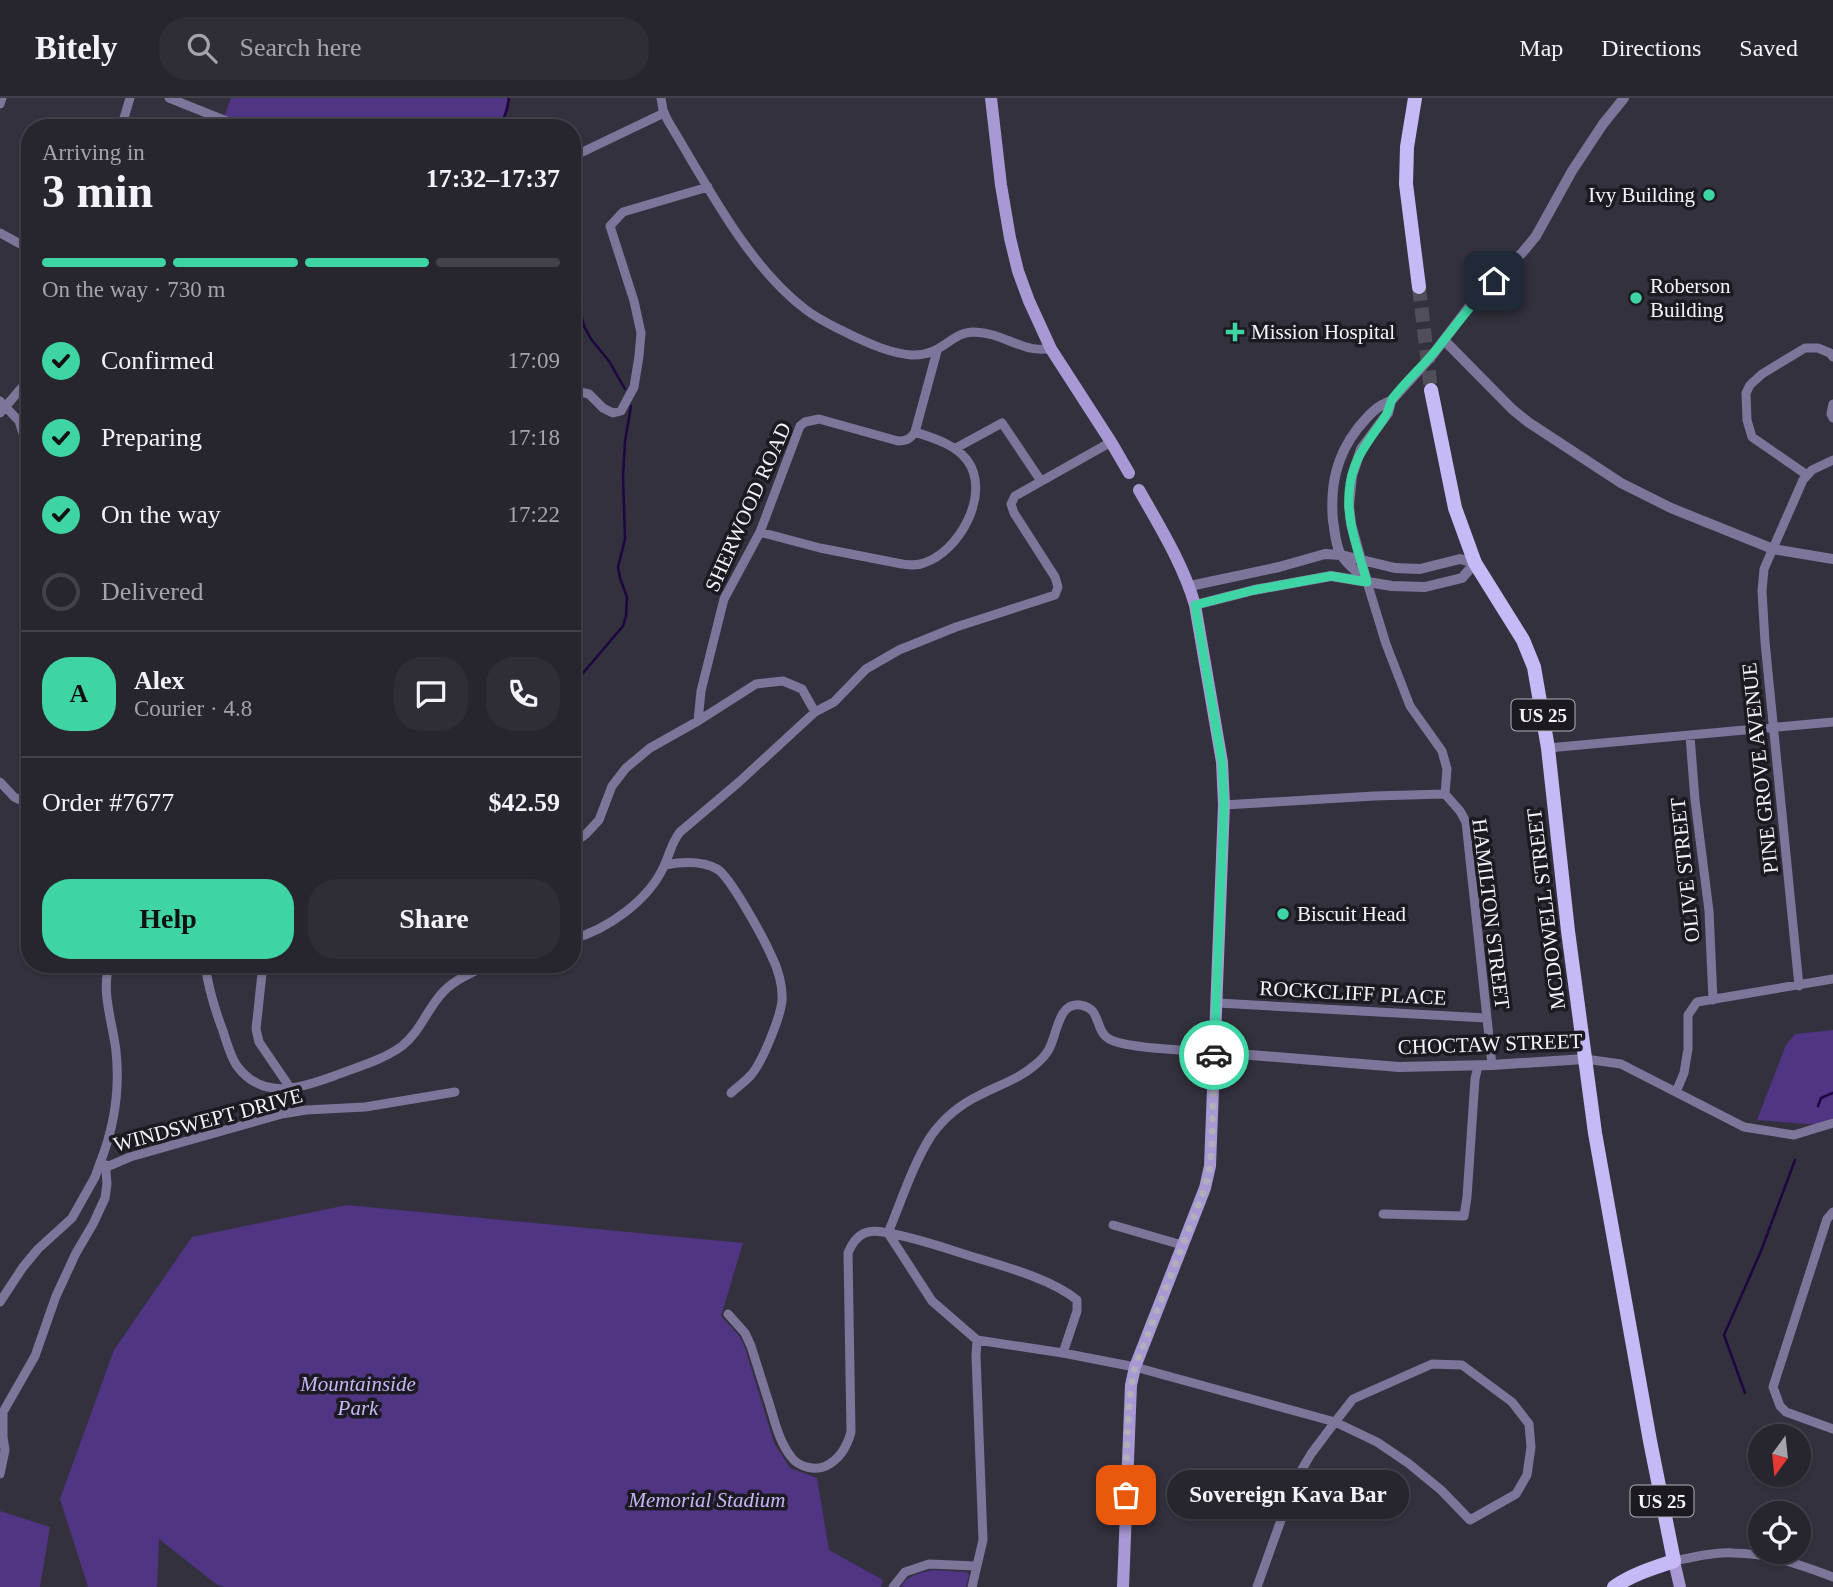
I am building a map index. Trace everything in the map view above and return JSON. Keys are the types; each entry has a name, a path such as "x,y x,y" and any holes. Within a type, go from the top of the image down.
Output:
{"main road":[{"path":"991,98 1001,185 1010,238 1022,284 1051,349 1129,473"},
{"path":"1415,98 1407,146 1406,184 1419,287"},
{"name":"MCDOWELL STREET","path":"1431,390 1455,508 1475,563 1523,640 1534,667 1548,748 1568,931 1595,1133 1674,1560"},
{"path":"1123,1587 1131,1385 1135,1367 1205,1188 1210,1166 1224,805 1222,762 1190,586 1139,490"},
{"path":"1614,1587 1643,1571 1674,1560 1680,1587"}],"street":[{"path":"0,104 2,98"},
{"path":"124,119 130,98"},
{"path":"169,98 212,119"},
{"path":"661,98 664,113 745,245 777,284 811,314 885,349 914,355 937,351 961,334 969,332 998,335 1029,348 1051,349"},
{"path":"1224,805 1445,794 1447,769 1442,751 1410,706 1386,644 1367,582 1351,524 1349,506 1352,476 1362,449 1388,414 1391,401 1444,340 1479,294 1536,236 1572,171 1603,124 1625,98"},
{"path":"581,153 664,113"},
{"path":"581,392 589,394 603,408 613,413 621,411 634,387 641,333 634,301 610,226 623,212 708,187"},
{"path":"0,233 21,244"},
{"path":"1444,340 1512,409 1621,484 1773,548 1833,559"},
{"path":"1833,356 1818,348 1805,348 1762,374 1750,385 1746,394 1747,420 1752,437 1807,475 1833,460"},
{"path":"760,532 820,548 902,564 926,563 939,555 969,519 977,484 967,459 956,449 915,432 937,351"},
{"path":"21,387 1,407 19,421 21,427"},
{"path":"1367,582 1341,555 1335,535 1332,489 1340,456 1347,442 1379,405 1391,401"},
{"path":"1833,404 1833,418"},
{"name":"SHERWOOD ROAD","path":"698,721 701,691 724,599 760,532 798,430 805,422 819,419 898,441 906,441 915,432"},
{"path":"956,449 1002,423 1041,481"},
{"path":"581,937 591,934 625,913 654,884 680,832 815,712 834,702 866,669 899,650 956,627 1055,595 1058,587 1055,577 1014,513 1012,504 1015,496 1111,442"},
{"name":"PINE GROVE AVENUE","path":"1799,986 1762,591 1764,569 1794,498 1807,475"},
{"path":"1190,586 1325,554 1404,569 1433,566 1460,559 1475,563 1462,578 1425,587 1392,586 1331,576 1254,590 1195,605"},
{"path":"581,838 599,820 612,786 626,768 650,748 756,684 783,681 802,689 815,712"},
{"path":"1548,748 1833,722"},
{"name":"OLIVE STREET","path":"1690,736 1709,911 1713,1000"},
{"path":"0,782 21,800"},
{"name":"HAMILTON STREET","path":"1445,794 1466,822 1492,1065"},
{"path":"665,865 681,862 718,869 732,884 772,956 780,982 782,1001 762,1058 752,1073 731,1093"},
{"path":"0,1474 5,1450 2,1437 3,1412 35,1356 55,1296 105,1198 106,1171 100,1163 111,1127 117,1088 116,1048 106,983 108,973"},
{"path":"207,973 215,1011 237,1066 262,1086 292,1089 390,1054 415,1033 443,992 473,973"},
{"path":"262,973 256,1029 259,1042 292,1089"},
{"path":"1676,1092 1685,1073 1688,1015 1697,1002 1833,979"},
{"name":"ROCKCLIFF PLACE","path":"1217,1003 1486,1018"},
{"path":"888,1233 922,1152 932,1135 964,1104 1024,1074 1037,1064 1049,1049 1064,1011 1071,1005 1089,1008 1096,1014 1102,1032 1115,1041 1141,1046 1215,1052"},
{"name":"CHOCTAW STREET","path":"1215,1052 1395,1067 1478,1066 1585,1059 1621,1064 1744,1127 1794,1135 1833,1123"},
{"path":"1383,1214 1464,1216 1478,1066"},
{"name":"WINDSWEPT DRIVE","path":"0,1302 38,1249 72,1218 100,1163 109,1166 130,1157 282,1114 365,1107 456,1092"},
{"path":"1833,1212 1828,1219 1773,1387 1780,1406 1786,1412 1833,1429"},
{"path":"1113,1225 1182,1245"},
{"path":"728,1314 745,1333 751,1346 780,1439 793,1461 819,1469 828,1465 847,1447 851,1433 848,1253 852,1243 866,1232 874,1230 910,1237 1013,1269 1067,1291 1077,1300 1077,1311 1063,1353"},
{"path":"888,1233 932,1301 977,1340 1135,1367 1335,1422 1377,1442 1408,1463 1441,1490 1470,1520 1516,1494 1527,1475 1531,1447 1529,1424 1511,1402 1462,1365 1432,1364 1353,1399 1335,1422 1311,1454 1295,1481 1257,1587"},
{"path":"972,1587 983,1540 977,1340"},
{"path":"1674,1560 1731,1552 1762,1555 1833,1577"},
{"path":"893,1587 905,1572 929,1564 976,1566"}],"green space":[{"path":"231,98 507,98 507,109 503,119 223,119"},
{"path":"1833,1030 1833,1118 1817,1124 1757,1120 1786,1045 1795,1034"},
{"name":"Mountainside Park","path":"347,1205 743,1243 721,1316 740,1337 745,1348 774,1443 790,1468 817,1478 829,1550 883,1580 881,1587 224,1587 216,1584 159,1539 157,1587 88,1587 60,1499 114,1350 192,1237"},
{"path":"0,1511 50,1527 40,1587 0,1587"},
{"path":"933,1570 967,1572 969,1575 966,1587 901,1587 911,1577"}],"waterway":[{"path":"503,119 509,98"},
{"path":"581,293 581,306"},
{"path":"581,314 591,339 609,361 625,389"},
{"path":"581,675 623,626 626,616 627,597 618,567 625,539 623,477 631,406"},
{"path":"1818,1106 1821,1098 1833,1093"},
{"path":"1745,1393 1724,1335 1761,1251 1795,1160"}],"tunnel":[{"path":"1419,287 1431,390"}],"way so far":[{"path":"1126,1495 1129,1412 1135,1367 1205,1188 1210,1166 1214,1055"}],"place":[{"name":"Ivy Building","path":"1709,195"},
{"name":"Roberson Building","path":"1636,298"},
{"name":"Mission Hospital","path":"1235,332"},
{"name":"Biscuit Head","path":"1283,914"},
{"name":"Sovereign Kava Bar","path":"1126,1495"}],"route":[{"path":"1214,1055 1224,777 1195,605 1254,590 1331,576 1367,582 1351,524 1349,506 1349,491 1356,462 1362,449 1388,414 1391,401 1431,357 1479,294 1494,281"}],"park label":[{"name":"Memorial Stadium","path":"707,1500"}]}
